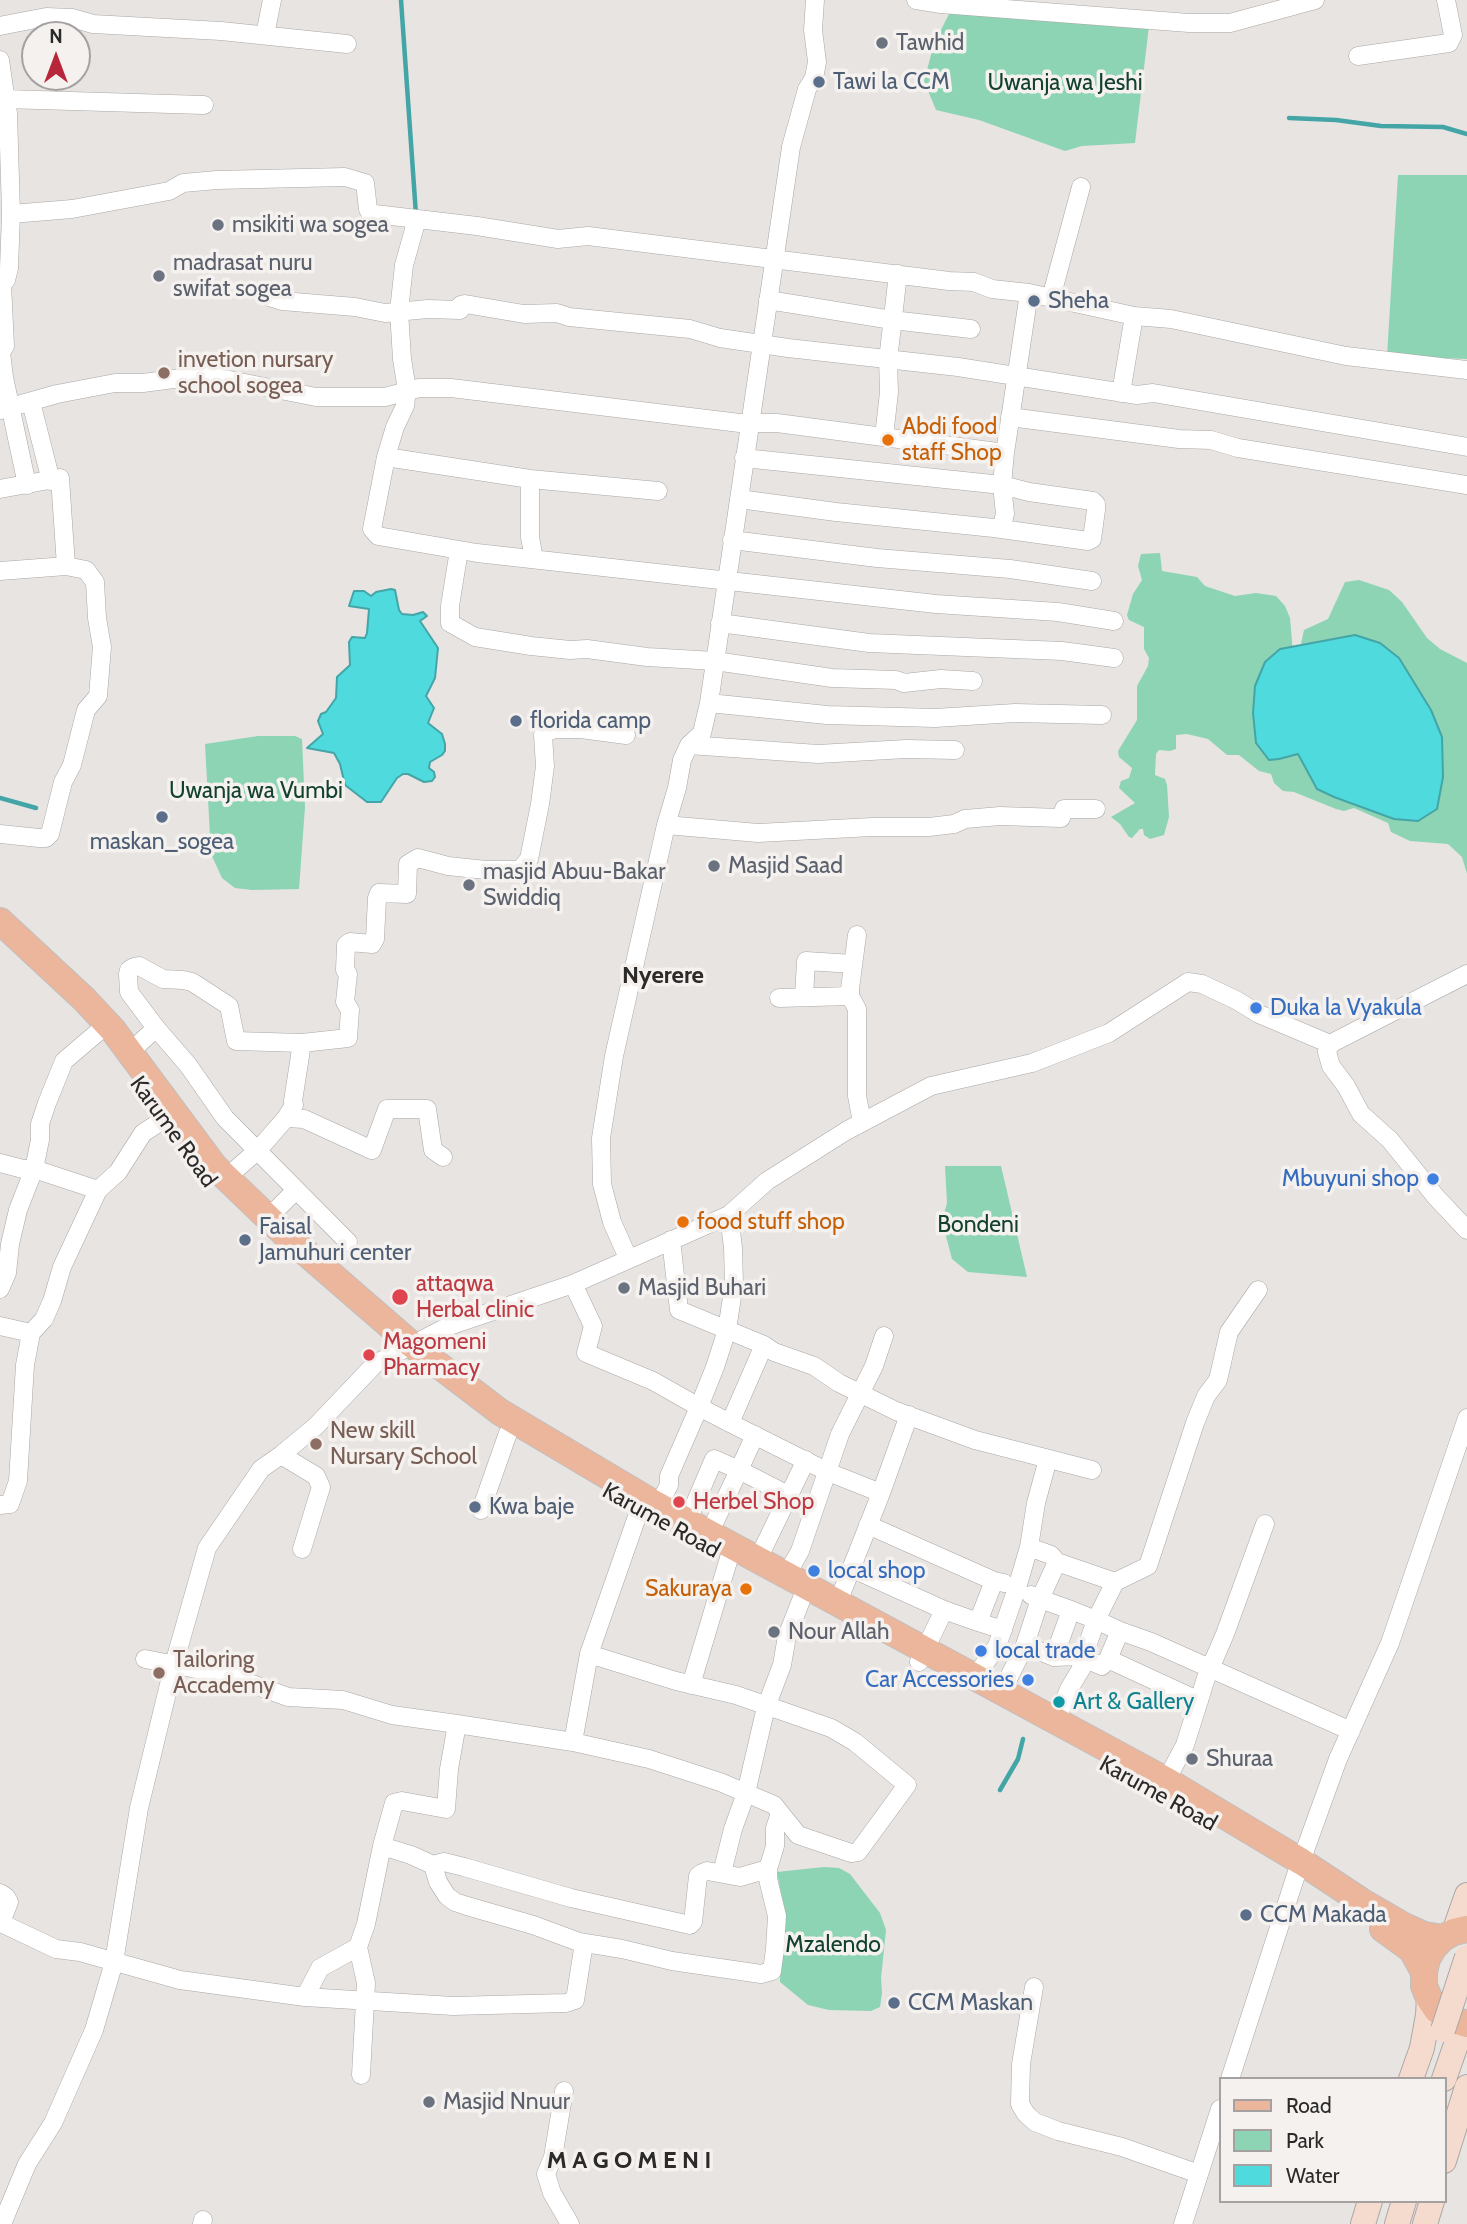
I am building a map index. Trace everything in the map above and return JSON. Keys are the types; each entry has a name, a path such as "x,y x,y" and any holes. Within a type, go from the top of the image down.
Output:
{"main road":[{"path":"0,921 84,999 113,1030 214,1166 405,1348 648,1508 699,1527 835,1600 923,1656 975,1676 1056,1721 1163,1788"},
{"name":"Karume Road","path":"0,938 98,1032 215,1191 405,1348 436,1382 508,1433 648,1508 729,1558 802,1598 923,1656 1163,1788 1299,1869 1412,1950 1437,2010 1459,2024"},
{"path":"1299,1869 1424,1935 1455,1933"},
{"path":"1412,2077 1422,2048 1428,2015 1427,1959 1434,1947 1455,1933 1467,1895"},
{"path":"1445,2077 1459,2024 1467,1957"},
{"path":"1428,2077 1459,2024"},
{"path":"1446,2155 1467,2087"},
{"path":"1363,2224 1369,2203"},
{"path":"1379,2224 1385,2203"},
{"path":"1397,2224 1403,2203"},
{"path":"1425,2224 1431,2203"}],"street":[{"path":"265,35 272,0"},
{"path":"628,1258 612,1222 602,1184 601,1138 614,1056 683,755 702,733 709,703 791,146 807,89 816,70 813,30 815,0"},
{"path":"916,0 1189,23 1230,23 1276,6 1315,0"},
{"path":"1358,56 1450,43 1453,35 1446,0"},
{"path":"0,26 46,17 72,18 93,24 265,35 347,44"},
{"path":"0,60 11,214 9,268 6,280 1,285 5,346 1,352 6,409 27,485"},
{"path":"4,108 204,105"},
{"path":"11,214 72,209 169,191 184,183 345,177 365,183 370,213 558,239 588,236 974,282 992,289 1029,293 1134,316 1171,319 1346,356 1467,370"},
{"path":"1051,298 1081,187"},
{"path":"413,218 392,312 407,390 405,406 386,457 372,529 374,534 459,550 672,576 936,604 1058,612 1114,621"},
{"path":"884,436 890,392 888,360 898,275"},
{"path":"1001,529 1005,513 1005,453 1029,293"},
{"path":"269,297 282,301 392,312 460,310 461,305 465,304 524,314 557,313 569,317 684,329 761,344 958,367 1041,381 1058,381 1121,393 1153,393 1467,447"},
{"path":"768,300 971,330"},
{"path":"1121,393 1134,316"},
{"path":"6,409 57,394 115,383 143,383 204,374 316,397 385,397 418,388 484,391 749,424 777,423 1005,453"},
{"path":"31,402 51,481"},
{"path":"1010,418 1180,439 1211,440 1238,448 1467,485"},
{"path":"386,457 530,480 657,491"},
{"path":"739,499 1088,541 1092,539 1096,510 1093,501 1029,492 1003,485 744,458"},
{"path":"0,489 60,478 66,566"},
{"path":"530,480 530,537 534,559"},
{"path":"732,540 877,558 1010,569 1092,581"},
{"path":"459,550 450,623 475,637 531,646 715,662 832,678 896,680 904,683 941,679 973,681"},
{"path":"0,571 66,566 86,570 95,582 102,647 98,696 86,710 50,834 47,838 0,834"},
{"path":"720,623 869,643 1062,651 1114,658"},
{"path":"709,703 827,715 935,718 1015,713 1102,715"},
{"path":"348,1242 225,1118 188,1065 129,992 129,970 139,967 163,979 192,982 229,1006 236,1041 302,1043 348,1038 350,1010 345,1002 348,974 345,970 346,945 350,942 372,944 375,939 377,898 380,893 407,894 408,864 418,858 448,866 520,870 529,859 540,804 545,766 543,735 546,732 581,729 626,735"},
{"path":"689,745 818,754 906,749 955,750"},
{"path":"666,825 758,833 929,827 1000,816 1061,818 1064,809 1096,809"},
{"path":"857,936 850,996 858,1009 857,1096 862,1122"},
{"path":"804,997 806,961 853,964"},
{"path":"1467,974 1330,1044 1327,1052 1331,1066 1346,1086 1361,1114 1390,1140 1436,1197 1467,1230"},
{"path":"2,2224 27,2164 53,2123 94,2030 114,1962 136,1822 174,1664 208,1548 261,1469 316,1426 375,1364 449,1325 573,1284 729,1215 767,1181 862,1122 931,1086 1032,1063 1109,1033 1188,982 1202,984 1259,1014 1330,1044"},
{"path":"779,998 850,996"},
{"path":"130,1052 156,1028"},
{"path":"0,1289 6,1273 18,1210 34,1169 40,1140 40,1124 64,1061 98,1032"},
{"path":"226,1178 258,1150 294,1105 302,1043"},
{"path":"286,1118 304,1119 372,1150 387,1109 427,1109 433,1150 443,1157"},
{"path":"0,1505 10,1504 18,1481 25,1365 31,1333 44,1319 62,1267 98,1190 118,1172 143,1133 163,1120"},
{"path":"0,1163 34,1169 98,1190"},
{"path":"268,1218 296,1189"},
{"path":"573,1742 589,1654 648,1508 669,1485 668,1476 715,1367 727,1330 734,1284 729,1215"},
{"path":"671,1240 679,1310 764,1345 774,1352 814,1366 861,1395 909,1415 975,1440 1092,1470"},
{"path":"573,1284 593,1325 586,1353 653,1381 828,1472 881,1493"},
{"path":"1056,1721 1085,1658 1096,1620 1115,1582 1148,1566 1195,1423 1206,1396 1217,1380 1229,1332 1258,1290"},
{"path":"0,1326 31,1333"},
{"path":"786,1574 800,1551 840,1434 861,1395 884,1336"},
{"path":"730,1423 764,1345"},
{"path":"835,1600 842,1592 909,1415"},
{"path":"1231,2077 1338,1759 1390,1643 1467,1418"},
{"path":"481,1510 508,1433"},
{"path":"699,1527 739,1470 755,1435"},
{"path":"281,1455 316,1476 321,1487 302,1549"},
{"path":"699,1527 714,1459 788,1494"},
{"path":"975,1676 997,1646 1017,1590 1048,1459"},
{"path":"758,1559 806,1460"},
{"path":"1163,1788 1185,1745 1210,1668 1258,1550 1265,1524"},
{"path":"868,1525 994,1581 1151,1642 1351,1731"},
{"path":"1029,1547 1051,1555 1057,1562 1115,1582"},
{"path":"691,1685 729,1558"},
{"path":"1002,1691 1025,1645 1040,1599 1057,1562"},
{"path":"851,1568 944,1610 1003,1630"},
{"path":"978,1622 994,1581"},
{"path":"722,1873 733,1829 746,1793 766,1707 782,1665 787,1636 802,1598"},
{"path":"923,1656 944,1610"},
{"path":"1054,1657 1071,1610"},
{"path":"1025,1645 1054,1657 1085,1658 1102,1666 1108,1659 1120,1630"},
{"path":"145,1659 228,1675 288,1697 343,1700 392,1715 573,1742 649,1759 720,1782 774,1805 798,1835 854,1853 858,1852 907,1785 855,1742 831,1728 736,1695 691,1685 589,1654"},
{"path":"1108,1659 1199,1701"},
{"path":"361,2075 366,1983 358,1947 366,1924 382,1846 394,1803 402,1801 446,1809 449,1769 457,1724"},
{"path":"433,1865 438,1882 455,1902 584,1943 735,1972 767,1974 772,1971 777,1916 768,1869 780,1813"},
{"path":"382,1846 411,1854 433,1865 444,1862 571,1898 690,1925 693,1922 698,1876 707,1871 740,1877 768,1869"},
{"path":"0,1893 9,1902 2,1920 6,1927 56,1949 80,1952 180,1980 305,1997 453,2007 566,2003 575,2000 584,1943"},
{"path":"305,1997 320,1968 358,1947"},
{"path":"1034,1987 1021,2064 1020,2104 1026,2113 1035,2122 1058,2131 1122,2147 1199,2174"},
{"path":"564,2091 553,2157 546,2174 552,2193 570,2224"},
{"path":"1183,2224 1218,2115"}],"green space":[{"name":"Uwanja wa Jeshi","path":"953,6 1149,26 1135,143 1082,146 1065,151 979,120 936,110 924,81 934,44"},
{"path":"1398,175 1467,175 1467,359 1387,356"},
{"path":"1160,553 1162,571 1197,577 1205,586 1235,596 1256,593 1276,596 1285,606 1290,618 1293,653 1299,653 1304,630 1328,619 1345,582 1359,580 1389,590 1402,602 1427,638 1440,649 1467,663 1467,874 1462,857 1448,844 1410,841 1391,832 1388,823 1354,808 1344,811 1294,792 1283,791 1274,783 1271,774 1259,771 1239,755 1227,755 1208,739 1187,734 1176,735 1176,749 1159,750 1156,754 1155,775 1165,779 1167,785 1169,817 1164,835 1150,839 1144,835 1143,829 1140,829 1132,838 1129,837 1111,817 1135,803 1119,788 1121,781 1129,778 1132,768 1119,757 1118,751 1137,720 1137,686 1148,666 1149,658 1144,649 1144,627 1129,620 1127,615 1133,594 1142,580 1138,566 1141,554"},
{"name":"Uwanja wa Vumbi","path":"258,736 295,736 302,739 305,807 299,889 235,888 222,878 211,854 205,744"},
{"name":"Bondeni","path":"945,1166 1001,1166 1027,1277 968,1272 952,1259 942,1221 947,1203"},
{"name":"Mzalendo","path":"839,1868 850,1874 880,1913 886,1930 880,2007 871,2011 829,2010 808,2005 780,1982 781,1893 777,1872"}],"water":[{"path":"395,590 402,614 423,612 427,616 420,621 438,648 435,678 426,696 434,708 428,723 442,734 445,751 430,762 429,768 435,777 432,781 424,782 403,774 397,778 381,802 367,802 345,785 334,753 307,748 323,734 318,721 336,698 337,677 350,665 349,642 352,637 365,638 367,633 369,609 349,606 354,591 364,591 371,596 376,592"},
{"path":"1355,635 1380,643 1399,658 1431,710 1442,737 1443,777 1437,809 1418,821 1394,819 1317,789 1298,754 1269,760 1256,743 1253,713 1255,686 1265,662 1280,649"}],"waterway":[{"path":"401,0 416,215"},
{"path":"1289,118 1381,126 1443,127 1467,134"},
{"path":"0,798 36,808"},
{"path":"1000,1790 1018,1759 1023,1739"}],"place":[{"name":"Tawhid","path":"882,43"},
{"name":"Tawi la CCM","path":"819,82"},
{"name":"msikiti wa sogea","path":"218,225"},
{"name":"madrasat nuru swifat sogea","path":"159,276"},
{"name":"Sheha","path":"1034,301"},
{"name":"invetion nursary school sogea","path":"164,373"},
{"name":"Abdi food staff Shop","path":"888,440"},
{"name":"florida camp","path":"516,721"},
{"name":"maskan_sogea","path":"162,817"},
{"name":"Masjid Saad","path":"714,866"},
{"name":"masjid Abuu-Bakar Swiddiq","path":"469,885"},
{"name":"Duka la Vyakula","path":"1256,1008"},
{"name":"Mbuyuni shop","path":"1433,1179"},
{"name":"food stuff shop","path":"683,1222"},
{"name":"Faisal Jamuhuri center","path":"245,1240"},
{"name":"Masjid Buhari","path":"624,1288"},
{"name":"attaqwa Herbal clinic","path":"400,1297"},
{"name":"Magomeni Pharmacy","path":"369,1355"},
{"name":"New skill Nursary School","path":"316,1444"},
{"name":"Herbel Shop","path":"679,1502"},
{"name":"Kwa baje","path":"475,1507"},
{"name":"local shop","path":"814,1571"},
{"name":"Sakuraya","path":"746,1589"},
{"name":"Nour Allah","path":"774,1632"},
{"name":"local trade","path":"981,1651"},
{"name":"Tailoring Accademy","path":"159,1673"},
{"name":"Car Accessories","path":"1028,1680"},
{"name":"Art & Gallery","path":"1059,1702"},
{"name":"Shuraa","path":"1192,1759"},
{"name":"CCM Makada","path":"1246,1915"},
{"name":"CCM Maskan","path":"894,2003"},
{"name":"Masjid Nnuur","path":"429,2102"}],"district":[{"name":"Nyerere","path":"663,976"},
{"name":"M A G O M E N I","path":"629,2161"}]}
